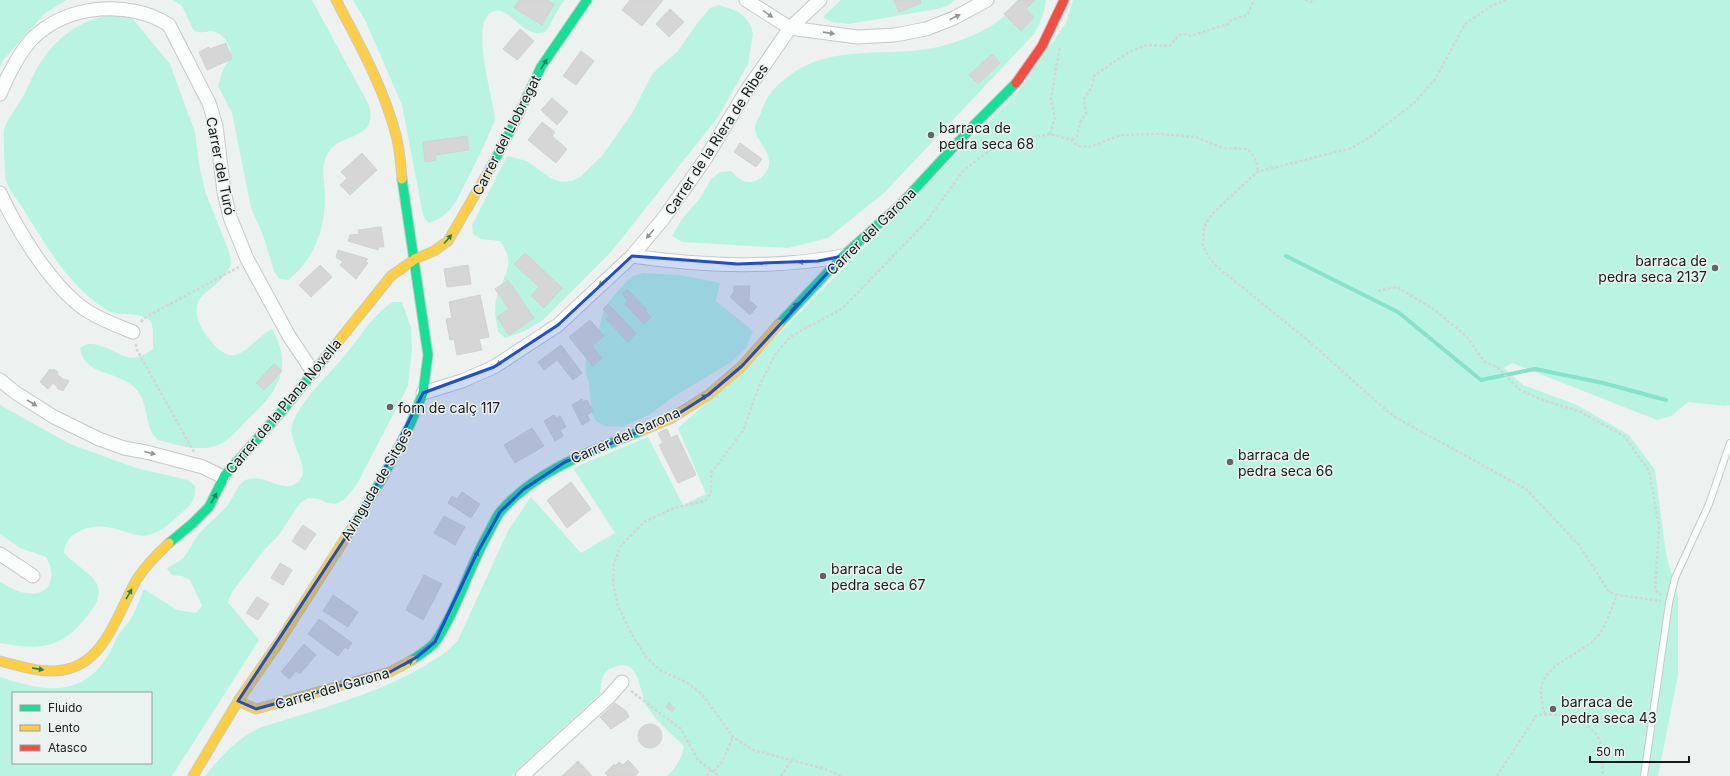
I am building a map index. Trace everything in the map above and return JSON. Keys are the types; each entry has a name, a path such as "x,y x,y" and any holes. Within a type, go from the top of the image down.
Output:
{"street":[{"name":"Carrer del Turó","path":"0,94 10,71 31,40 51,22 82,6 98,2 124,0 140,3 151,8 161,16 169,25 209,102 216,126 224,192 230,217 249,262 289,336 313,372"},
{"name":"Avinguda de Sitges","path":"193,776 238,701 279,642 364,508 406,432 423,393 428,355 397,141 391,116 364,51 336,0"},
{"name":"Carrer del Llobregat","path":"415,259 434,251 448,241 479,189 514,124 541,67 586,0"},
{"path":"746,0 790,28 857,37 895,35 926,29 954,18 987,0"},
{"name":"Carrer de la Riera de Ribes","path":"423,393 462,381 494,367 507,359 558,325 632,256 663,219 704,161 745,92 790,28 820,0"},
{"name":"Carrer del Garona","path":"238,701 256,709 390,672 417,657 435,642 450,615 476,555 500,512 524,489 544,474 565,462 670,419 708,395 742,366 792,309 843,256 901,204 974,125 1020,79 1042,46 1064,0"},
{"path":"0,193 7,209 44,267 66,295 84,309 107,322 133,332"},
{"path":"632,256 680,262 738,264 811,261 843,256"},
{"name":"Carrer de la Plana Novella","path":"0,661 39,670 57,671 70,669 83,663 107,638 124,603 143,570 167,545 190,527 210,507 223,477 290,401 391,276 415,259"},
{"path":"0,380 16,393 54,417 99,439 124,448 146,452 203,467 223,477"},
{"path":"0,554 33,576"},
{"path":"522,776 609,697 622,682"}],"lane":[{"path":"1644,776 1669,603 1675,578 1709,504 1730,443"}],"path":[{"path":"1072,140 1077,136 1080,122 1086,113 1084,99 1092,87 1094,76 1127,53 1147,45 1170,46 1180,35 1187,34 1191,36 1230,23 1231,20 1247,15 1254,0"},
{"path":"1305,0 1311,2 1315,0"},
{"path":"1506,0 1491,6 1465,24 1436,78 1414,103 1370,137 1352,148 1257,172 1212,214 1204,227 1203,246 1210,259 1221,270 1305,338 1394,416 1526,489 1579,545 1609,592 1617,595 1669,603"},
{"path":"1050,134 1056,118 1052,99 1061,41"},
{"path":"841,776 825,769 753,750 733,737 702,694 686,682 661,671 646,657 630,631 618,606 613,583 614,564 620,547 644,522 674,508 705,502 711,493 711,473 743,431 759,386 775,355 790,336 843,308 926,222 964,170 989,151 1010,142 1050,134 1072,140 1078,146 1090,147 1121,135 1160,134 1196,137 1223,148 1248,149 1256,160 1258,169 1257,172"},
{"path":"144,318 249,262"},
{"path":"1378,291 1397,287 1405,291 1435,310 1466,336 1484,361 1498,368 1520,390 1545,401 1579,411 1624,436 1649,471 1659,526 1655,590 1669,603"},
{"path":"138,350 194,452"},
{"path":"1545,714 1540,693 1542,682 1553,667 1586,648 1599,635 1617,595"},
{"path":"622,682 637,697 681,729 698,760 719,776"},
{"path":"1497,776 1536,716 1545,714 1557,715 1587,725 1600,741 1603,776"},
{"path":"710,770 715,770 722,762 733,737"},
{"path":"781,776 792,760"},
{"path":"707,776 710,770"}],"highlighted area":[{"path":"632,256 738,264 818,261 843,256 742,366 708,395 670,419 565,462 524,489 500,512 476,555 435,642 417,657 390,672 256,709 238,701 365,508 423,393 494,367 558,325"}],"green space":[{"path":"0,0 67,0 45,13 3,60 0,67"},
{"path":"173,0 312,0 369,105 371,117 368,125 363,131 340,142 332,148 327,155 323,176 325,197 323,221 320,232 305,263 288,280 279,279 274,271 263,235 251,208 232,113 218,86 223,70 229,61 230,51 227,42 217,32 194,31 182,6"},
{"path":"353,0 565,0 545,32 530,32 509,16 499,11 494,11 486,17 483,28 482,43 495,118 494,123 457,200 445,214 433,222 428,223 423,215 402,105 366,22"},
{"path":"841,0 955,0 947,6 937,9 849,24 831,22 823,17"},
{"path":"1021,0 1046,0 1042,18 1034,34 885,192 828,238 788,248 682,242 672,236 682,219 701,197 711,179 720,172 731,171 741,180 748,182 757,180 765,174 769,165 769,160 766,151 755,131 755,126 768,97 779,84 790,75 807,65 824,59 843,55 919,50 951,43 972,36 991,26"},
{"path":"1073,0 1730,0 1730,405 1725,406 1688,402 1671,416 1657,420 1512,363 1504,368 1523,385 1577,405 1629,435 1655,470 1666,554 1678,597 1678,675 1658,776 667,776 673,770 682,755 684,746 660,723 648,708 638,678 630,667 623,665 609,669 602,678 600,694 511,776 205,776 229,749 251,732 259,728 343,702 385,686 424,666 450,648 458,640 508,531 531,497 581,553 615,533 573,468 648,437 683,505 706,494 678,428 738,375 1017,93 1066,23"},
{"path":"719,5 737,11 745,17 751,26 753,34 748,64 718,117 611,252 543,320 525,331 505,338 498,332 495,310 497,296 508,269 508,256 500,241 481,239 473,234 472,225 507,156 527,161 552,179 562,182 571,181 580,177 602,156 633,112 650,78 657,69 678,51 710,8"},
{"path":"113,14 122,14 132,18 170,64 195,132 199,163 205,191 231,260 230,267 221,280 198,301 197,312 200,324 210,340 219,350 235,355 242,352 272,329 279,343 282,355 280,378 268,399 232,436 212,447 192,448 158,440 152,433 144,403 134,387 119,378 102,372 88,364 83,357 80,348 87,344 101,346 126,357 132,358 145,354 153,349 153,330 151,321 139,315 111,312 92,299 80,288 58,263 6,181 4,156 5,126 26,92 34,73 42,60 60,39 71,30 84,23"},
{"path":"643,273 680,275 720,283 716,301 753,331 746,348 733,361 673,397 649,415 623,427 605,426 596,421 592,414 589,383 586,373 586,353 599,329 603,311 608,303 633,276"},
{"path":"393,302 402,302 411,328 412,349 408,386 357,484 345,499 336,504 327,503 319,499 308,498 300,503 279,535 265,549 232,592 228,602 259,640 172,776 0,776 0,677 26,685 52,688 76,684 88,678 105,660 119,634 132,617 144,589 177,610 196,613 202,606 190,580 182,576 172,575 167,569 184,557 199,534 227,506 239,486 244,481 251,478 266,480 287,486 293,485 299,481 302,476 303,469 293,440 292,426 295,417 315,388 346,354 379,313"},
{"path":"0,405 70,444 136,468 188,480 195,486 194,499 190,505 169,524 152,534 144,536 101,526 82,530 69,539 64,553 95,581 99,592 98,599 90,612 71,633 61,640 41,646 29,647 0,643 0,582 13,589 34,594 46,589 50,584 51,571 46,557 20,548 0,534"}],"building":[{"path":"519,0 547,0 554,4 542,25 514,8"},
{"path":"630,0 663,0 642,26 622,10"},
{"path":"894,0 920,0 921,3 899,12"},
{"path":"1018,0 1035,0 1026,9 1034,17 1021,31 1004,14"},
{"path":"670,9 684,22 669,37 656,24"},
{"path":"520,29 534,41 517,60 503,49"},
{"path":"226,43 232,59 207,70 199,52 209,47 210,49"},
{"path":"581,51 594,61 576,85 563,76"},
{"path":"992,54 1000,63 978,84 969,75"},
{"path":"552,98 568,112 557,125 541,110"},
{"path":"542,122 555,132 552,136 567,149 556,163 528,140"},
{"path":"467,136 469,150 435,155 436,160 425,162 423,142"},
{"path":"740,143 762,159 756,167 734,152"},
{"path":"362,153 377,170 350,195 340,185 347,178 341,172"},
{"path":"381,227 384,247 378,247 378,250 348,241 350,235 359,234 358,230"},
{"path":"338,250 368,259 366,261 368,263 356,279 340,265 343,262 336,257"},
{"path":"525,253 562,288 544,308 531,296 539,287 514,264"},
{"path":"320,265 332,277 311,297 299,285"},
{"path":"468,265 471,284 447,287 444,269"},
{"path":"508,280 534,318 509,335 497,317 509,309 495,289"},
{"path":"734,286 750,286 749,300 757,307 750,315 730,297 734,292"},
{"path":"627,289 647,310 645,311 651,317 644,324 625,304 628,301 622,294"},
{"path":"480,295 489,337 479,339 482,350 457,355 454,339 450,340 446,319 452,318 449,302"},
{"path":"608,304 636,333 628,342 606,319 609,316 603,309"},
{"path":"590,320 604,336 592,346 602,358 593,366 569,337"},
{"path":"561,345 582,373 573,380 557,360 544,370 538,362"},
{"path":"274,364 282,371 264,390 256,383"},
{"path":"50,369 58,372 57,374 64,380 69,381 63,391 57,388 57,386 53,383 48,389 40,382"},
{"path":"582,399 583,402 587,400 593,411 587,415 590,420 582,425 572,405"},
{"path":"554,415 556,418 560,416 566,427 560,430 563,436 555,441 544,421"},
{"path":"532,428 544,446 515,463 504,445"},
{"path":"667,429 671,438 677,435 696,475 678,483 659,445 663,443 658,433"},
{"path":"571,482 591,509 567,528 547,500"},
{"path":"462,492 480,504 471,518 448,503 452,496 457,499"},
{"path":"444,516 465,527 455,545 434,533"},
{"path":"303,525 316,534 305,550 292,541"},
{"path":"280,563 292,570 283,585 271,578"},
{"path":"424,575 442,584 423,620 406,610"},
{"path":"333,595 358,612 348,627 323,611"},
{"path":"257,597 269,604 258,620 246,613"},
{"path":"319,619 352,643 348,649 345,647 338,656 308,634"},
{"path":"304,644 316,655 300,674 296,671 289,679 281,672"},
{"path":"615,703 626,711 629,717 611,729 600,717"},
{"path":"669,703 675,708 672,712 666,707"},
{"path":"650,724 658,728 662,736 658,744 650,748 642,744 638,736 642,728"},
{"path":"628,760 639,772 635,776 608,776 605,773 614,764 615,766 619,762 623,765"},
{"path":"578,761 592,776 562,776"}],"waterway":[{"path":"1286,256 1398,312 1481,380 1535,369 1603,383 1666,400"}],"traffic: fast":[{"path":"490,169 514,124 541,67 587,0"},
{"path":"779,324 843,256 901,204 974,125 1016,83"},
{"path":"355,523 383,477 410,425 423,393 428,355 402,179"},
{"path":"169,543 209,507 225,475 283,410 333,348"},
{"path":"412,660 434,644 444,628 475,559 501,511 516,496 548,473 584,454 641,431"}],"traffic: slow":[{"path":"336,0 371,68 386,103 397,139 402,179"},
{"path":"333,348 391,276 415,259 434,251 448,241 490,169"},
{"path":"641,431 670,419 708,395 742,366 779,324"},
{"path":"193,776 238,701 279,642 355,523"},
{"path":"0,661 31,669 55,671 78,665 90,657 100,647 109,634 140,574 169,543"},
{"path":"238,701 256,709 390,672 412,660"}],"traffic: jam":[{"path":"1016,83 1042,46 1064,0"}],"place":[{"name":"barraca de pedra seca 68","path":"931,135"},
{"name":"barraca de pedra seca 2137","path":"1715,268"},
{"name":"forn de calç 117","path":"390,407"},
{"name":"barraca de pedra seca 66","path":"1230,462"},
{"name":"barraca de pedra seca 67","path":"823,576"},
{"name":"barraca de pedra seca 43","path":"1553,709"}]}
